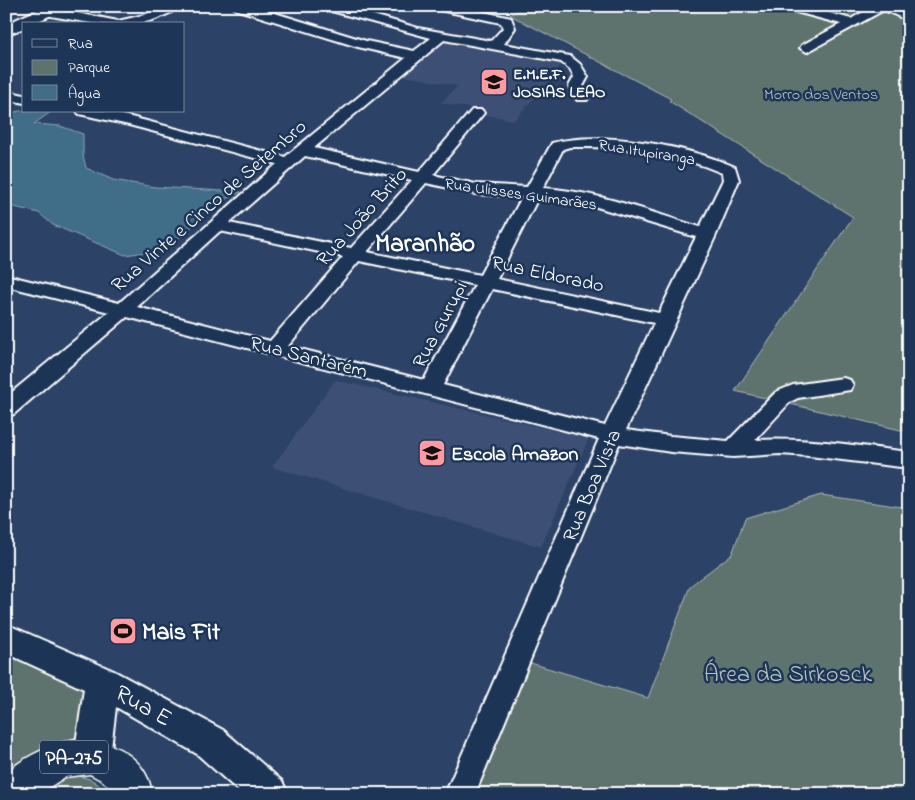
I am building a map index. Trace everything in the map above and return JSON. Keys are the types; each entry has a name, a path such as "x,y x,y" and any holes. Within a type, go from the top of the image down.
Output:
{"highway":[{"name":"PA-275","path":"13,784 42,768 64,759 92,757 110,762 124,774 132,794"}],"main road":[{"path":"24,22 53,9"},
{"path":"6,30 22,23"},
{"name":"Rua E","path":"6,638 102,681 210,742 269,794"},
{"path":"92,757 102,681"}],"street":[{"path":"132,22 142,20 174,6"},
{"path":"239,6 364,44 417,56"},
{"path":"328,6 374,21 570,61 575,65 581,78 576,86 582,97"},
{"path":"439,6 507,21 509,28 506,35 494,46"},
{"path":"789,6 853,23"},
{"path":"807,48 884,6 909,18"},
{"path":"53,9 108,22"},
{"name":"Rua Vinte e Cinco de Setembro","path":"6,409 123,310 216,226 441,36"},
{"path":"6,95 22,98"},
{"path":"89,112 131,121 289,164"},
{"name":"Rua João Brito","path":"276,347 353,255 423,178 477,113"},
{"name":"Rua Itupiranga","path":"555,149 560,144 568,142 611,144 720,165 729,170 731,180"},
{"name":"Rua Gurupi","path":"431,387 555,149"},
{"name":"Rua Ulisses Guimarães","path":"304,151 476,189 554,194 592,201 707,235"},
{"name":"Rua Boa Vista","path":"460,794 612,435 707,235 731,180"},
{"name":"Rua Eldorado","path":"216,226 666,320"},
{"name":"Rua Santarém","path":"6,280 276,347 612,435 671,444 734,450 780,446 909,460"},
{"path":"734,450 783,397 793,392 843,385"}],"shaded area":[{"name":"E.M.E.F. JOSIAS LEAO","path":"444,38 563,61 552,79 514,120 485,115 487,111 441,103 458,86 399,75"},
{"name":"Escola Amazon","path":"335,380 589,438 541,547 272,467"}],"green space":[{"name":"Morro dos Ventos","path":"526,6 909,6 909,432 735,391 853,217 669,101 671,99 510,15"},
{"name":"Área da Sirkosck","path":"821,495 909,508 909,794 470,794 524,661 648,698 690,586 732,554 745,518"},
{"path":"6,652 88,687 82,725 64,759 6,775"},
{"path":"78,776 94,781 106,794 37,794 65,777"}],"water":[{"path":"22,110 22,112 51,112 34,124 60,126 83,134 83,155 86,168 113,180 155,187 241,192 196,212 198,221 166,249 125,255 53,225 39,213 6,205 6,114"}],"place":[{"name":"E.M.E.F. JOSIAS LEAO","path":"494,82"},
{"name":"Escola Amazon","path":"432,453"},
{"name":"Mais Fit","path":"123,631"}],"district":[{"name":"Maranhão","path":"425,242"}]}
